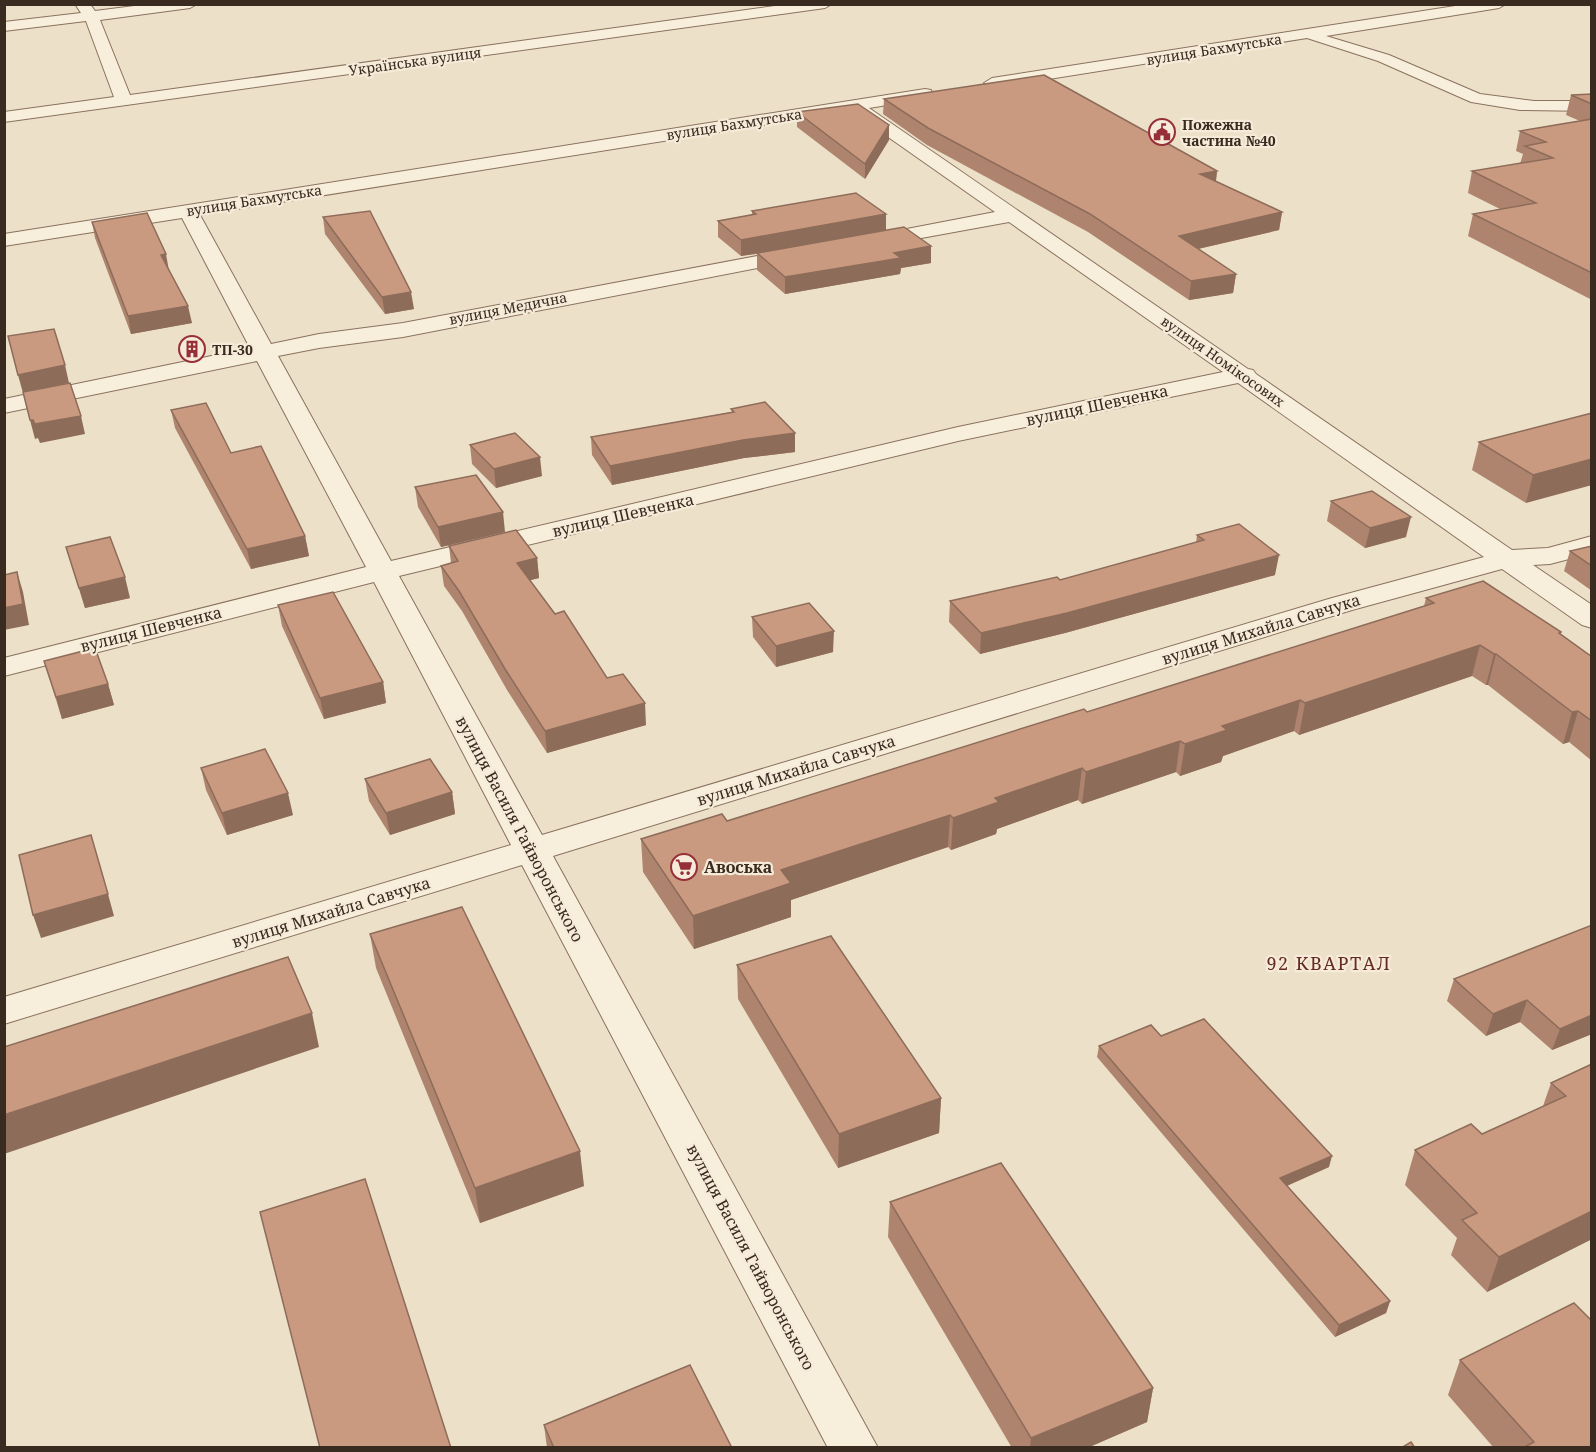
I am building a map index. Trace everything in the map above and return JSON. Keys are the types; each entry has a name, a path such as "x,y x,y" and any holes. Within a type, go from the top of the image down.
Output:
{"street":[{"path":"4,27 87,11 190,4"},
{"path":"727,4 742,15"},
{"name":"Українська вулиця","path":"4,117 825,4"},
{"name":"вулиця Бахмутська","path":"970,87 1499,4"},
{"path":"87,11 124,101"},
{"path":"1305,35 1392,61 1443,86 1478,98 1529,107 1592,106"},
{"name":"вулиця Бахмутська","path":"4,240 946,90"},
{"name":"вулиця Номікосових","path":"854,105 1245,375 1592,619"},
{"name":"вулиця Василя Гайворонського","path":"188,210 854,1448"},
{"path":"855,244 1013,215"},
{"name":"вулиця Медична","path":"4,406 319,341 403,330 821,250"},
{"name":"вулиця Шевченка","path":"4,667 381,572 958,434 1038,419 1118,399 1245,375"},
{"name":"вулиця Михайла Савчука","path":"4,1011 1342,604 1507,559 1550,556 1592,544"}],"building":[{"path":"1044,75 1217,171 1200,174 1282,212 1179,236 1236,274 1191,281 1090,214 928,128 884,99"},
{"path":"1592,94 1592,104 1571,95"},
{"path":"858,104 889,125 865,164 797,112"},
{"path":"1592,119 1592,273 1473,214 1536,203 1472,171 1553,158 1525,146 1546,142 1520,131"},
{"path":"856,193 886,214 741,240 718,221 756,214 752,211"},
{"path":"370,211 411,292 382,297 323,217"},
{"path":"147,213 166,254 161,255 188,306 128,316 92,222"},
{"path":"904,227 931,246 894,253 901,258 785,277 757,253"},
{"path":"54,329 65,365 18,375 8,336"},
{"path":"70,383 81,416 35,424 33,420 30,420 23,392"},
{"path":"765,402 795,433 743,440 610,466 591,437 734,412 731,409"},
{"path":"206,403 231,453 261,446 305,536 247,549 171,410"},
{"path":"1592,413 1592,459 1533,475 1479,442"},
{"path":"515,433 540,457 494,469 470,445"},
{"path":"476,475 503,512 438,527 415,487"},
{"path":"1372,491 1411,517 1370,528 1331,501"},
{"path":"1239,524 1279,555 1067,613 981,633 950,601 1057,577 1060,580 1204,540 1197,535"},
{"path":"516,530 537,558 517,563 555,614 564,611 607,678 623,674 645,703 545,731 459,591 441,566 458,561 449,546"},
{"path":"110,537 125,577 79,588 66,547"},
{"path":"1592,546 1592,566 1570,551"},
{"path":"17,572 23,604 4,608 4,575"},
{"path":"1483,581 1561,632 1559,633 1592,657 1592,721 1578,711 1572,712 1496,654 1480,645 1305,703 1300,700 1222,726 1227,730 1185,744 1180,741 1086,772 1082,768 995,798 999,802 953,818 950,815 781,870 791,883 693,916 641,839 722,814 727,821 1084,709 1087,712 1434,603 1426,598"},
{"path":"333,592 383,682 320,698 278,605"},
{"path":"809,603 834,631 776,646 752,617"},
{"path":"95,648 108,684 56,697 44,661"},
{"path":"265,749 288,793 222,813 201,768"},
{"path":"430,759 452,792 386,813 365,779"},
{"path":"91,835 108,894 33,915 19,855"},
{"path":"462,907 580,1151 475,1188 370,934"},
{"path":"1592,925 1592,1015 1560,1029 1527,1000 1493,1014 1454,979"},
{"path":"831,936 941,1098 839,1134 737,965"},
{"path":"288,957 312,1013 4,1115 4,1047"},
{"path":"1204,1019 1332,1156 1280,1178 1390,1301 1339,1325 1099,1046 1151,1025 1161,1036"},
{"path":"1592,1064 1592,1211 1499,1257 1462,1220 1477,1213 1415,1150 1471,1124 1482,1134 1566,1096 1551,1083"},
{"path":"1001,1163 1153,1388 1031,1438 890,1202"},
{"path":"365,1179 451,1448 320,1448 260,1212"},
{"path":"1574,1303 1592,1321 1592,1448 1523,1448 1534,1442 1460,1360"},
{"path":"690,1365 732,1448 554,1448 544,1425"},
{"path":"1411,1442 1415,1448 1401,1448"}],"place":[{"name":"Пожежна частина №40","path":"1162,132"},
{"name":"ТП-30","path":"192,349"},
{"name":"Авоська","path":"684,867"}],"district":[{"name":"92 КВАРТАЛ","path":"1329,963"}]}
